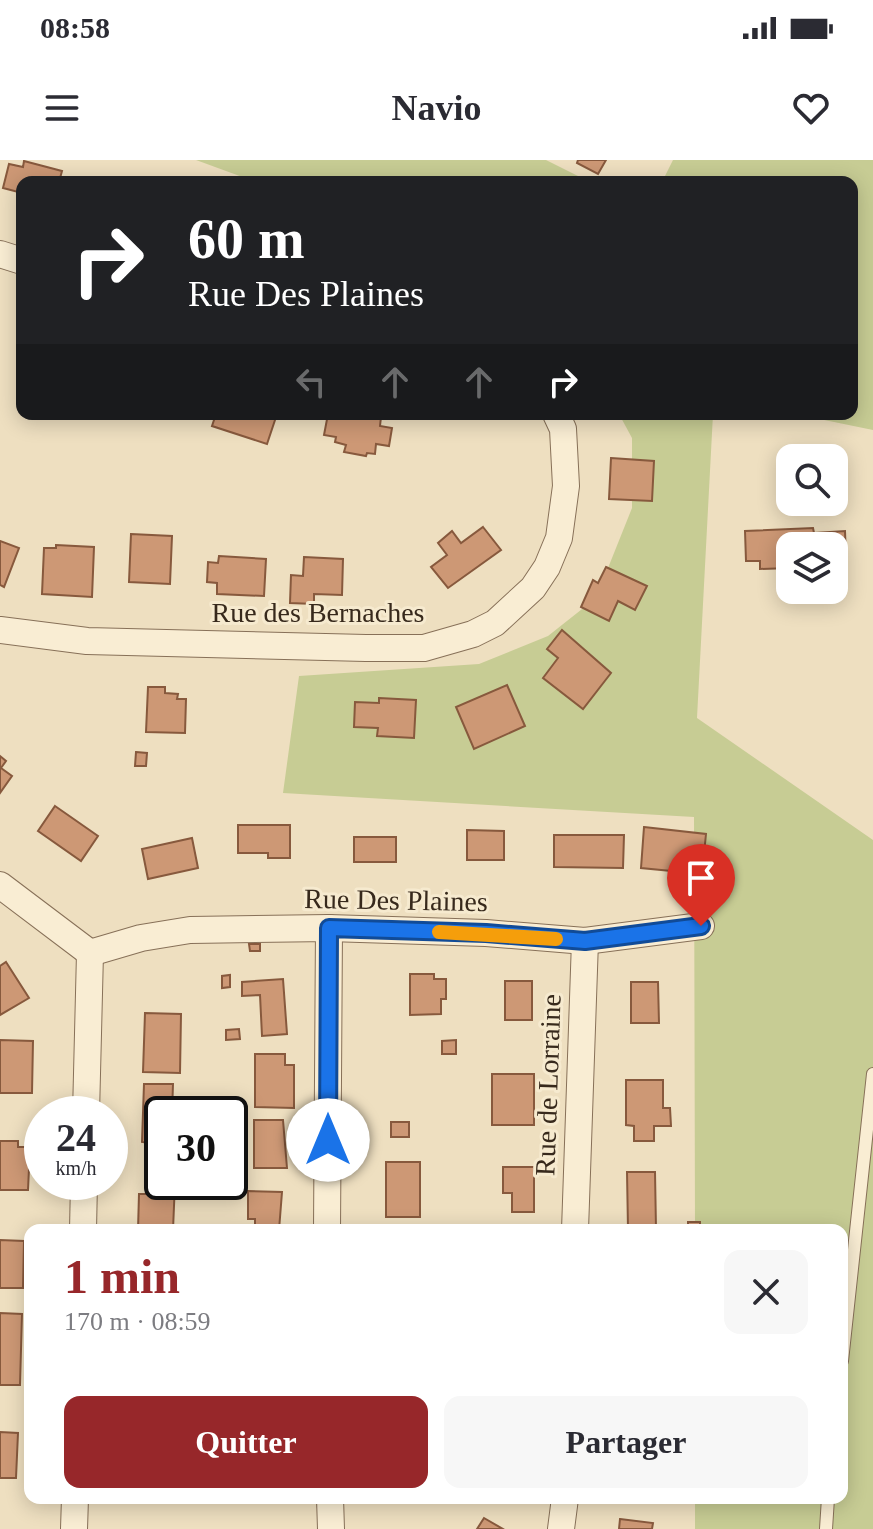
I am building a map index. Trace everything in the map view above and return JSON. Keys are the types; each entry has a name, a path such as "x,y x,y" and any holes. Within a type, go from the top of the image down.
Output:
{"street":[{"name":"Rue des Bernaches","path":"0,630 87,641 366,648 424,648 473,634 495,623 533,588 547,567 559,538 566,486 563,429 559,420"},
{"path":"0,885 90,953 86,1096"},
{"name":"Rue Des Plaines","path":"90,953 141,938 190,930 329,928 486,933 585,941 701,926"},
{"path":"327,1224 329,928"},
{"name":"Rue de Lorraine","path":"575,1224 585,941"},
{"path":"83,1224 84,1200"},
{"path":"74,1529 75,1504"},
{"path":"330,1504 331,1529"},
{"path":"561,1529 564,1504"}],"lane":[{"path":"848,1305 873,1074"},
{"path":"826,1529 828,1504"}],"green space":[{"path":"196,160 546,160 578,176 240,176"},
{"path":"673,160 873,160 873,430 824,420 858,420 858,176 665,176"},
{"path":"622,420 713,420 697,718 873,840 873,1529 695,1529 695,1504 848,1504 848,1224 695,1224 694,817 283,793 299,676 479,664 548,636 596,598 632,508 632,438"}],"building":[{"path":"578,160 606,160 598,174 577,163"},
{"path":"24,161 62,171 61,176 16,176 16,191 3,188 9,164 23,167"},
{"path":"214,420 275,420 267,444 212,426"},
{"path":"327,420 381,420 380,426 392,428 389,446 376,444 375,454 367,453 366,456 344,452 346,445 335,442 336,437 324,435"},
{"path":"611,458 654,461 652,501 609,499"},
{"path":"483,527 501,550 448,588 431,567 447,555 438,543 452,531 461,543"},
{"path":"813,528 814,532 776,532 776,568 760,569 760,561 746,561 745,531"},
{"path":"131,534 172,536 170,584 129,582"},
{"path":"0,541 19,548 4,587 0,585"},
{"path":"56,545 94,547 92,597 42,594 44,548 56,548"},
{"path":"219,556 266,559 264,596 217,594 217,583 207,582 208,562 218,563"},
{"path":"304,557 343,559 342,595 314,594 314,604 290,603 291,575 303,576"},
{"path":"606,567 647,586 635,610 618,601 609,621 581,607 593,580 598,583"},
{"path":"562,630 611,673 583,709 543,678 558,658 547,649"},
{"path":"507,685 525,726 474,749 456,707"},
{"path":"148,687 165,687 165,693 178,694 177,699 186,699 185,733 146,732"},
{"path":"379,698 416,700 414,738 377,736 378,728 354,727 355,702 379,703"},
{"path":"136,752 147,753 146,766 135,766"},
{"path":"0,756 6,761 1,768 12,776 0,793"},
{"path":"55,806 98,836 81,861 38,831"},
{"path":"238,825 290,825 290,858 268,858 268,853 238,853"},
{"path":"644,827 706,834 702,874 641,868"},
{"path":"467,830 504,831 504,860 467,860"},
{"path":"554,835 624,835 623,868 554,867"},
{"path":"354,837 396,837 396,862 354,862"},
{"path":"192,838 198,868 148,879 142,849"},
{"path":"249,944 260,944 260,951 250,951"},
{"path":"6,962 29,998 0,1015 0,966"},
{"path":"410,974 434,974 434,979 446,979 446,999 441,999 441,1014 410,1015"},
{"path":"230,975 230,987 222,988 222,976"},
{"path":"283,979 287,1034 262,1036 260,995 242,996 242,982"},
{"path":"505,981 532,981 532,1020 505,1020"},
{"path":"631,982 658,982 659,1023 631,1023"},
{"path":"145,1013 181,1014 180,1073 143,1072"},
{"path":"239,1029 240,1039 226,1040 226,1030"},
{"path":"0,1040 33,1041 32,1093 0,1093"},
{"path":"456,1040 456,1054 442,1054 442,1041"},
{"path":"255,1054 285,1054 285,1065 294,1065 294,1108 255,1107"},
{"path":"492,1074 534,1074 534,1125 492,1125"},
{"path":"626,1080 663,1080 663,1108 670,1108 671,1126 654,1126 654,1141 634,1141 634,1126 626,1125"},
{"path":"144,1084 173,1084 173,1096 144,1096 142,1142"},
{"path":"254,1120 283,1120 287,1168 254,1168"},
{"path":"391,1122 409,1122 409,1137 391,1137"},
{"path":"0,1141 18,1141 18,1147 24,1147 24,1190 0,1190"},
{"path":"386,1162 420,1162 420,1217 386,1217"},
{"path":"503,1167 534,1167 534,1212 512,1212 512,1193 503,1193"},
{"path":"627,1172 655,1172 656,1224 628,1224"},
{"path":"248,1191 282,1192 279,1224 255,1224 255,1219 248,1219"},
{"path":"139,1194 144,1194 144,1200 174,1200 173,1224 138,1224"},
{"path":"0,1240 24,1241 23,1288 0,1288"},
{"path":"0,1313 22,1314 20,1385 0,1385"},
{"path":"0,1432 18,1433 16,1478 0,1478"},
{"path":"484,1518 503,1529 477,1529"},
{"path":"620,1519 653,1523 652,1529 619,1529"}],"slow traffic":[{"path":"439,932 556,939"}],"route":[{"path":"328,1140 329,928 486,933 585,941 701,926"}]}
